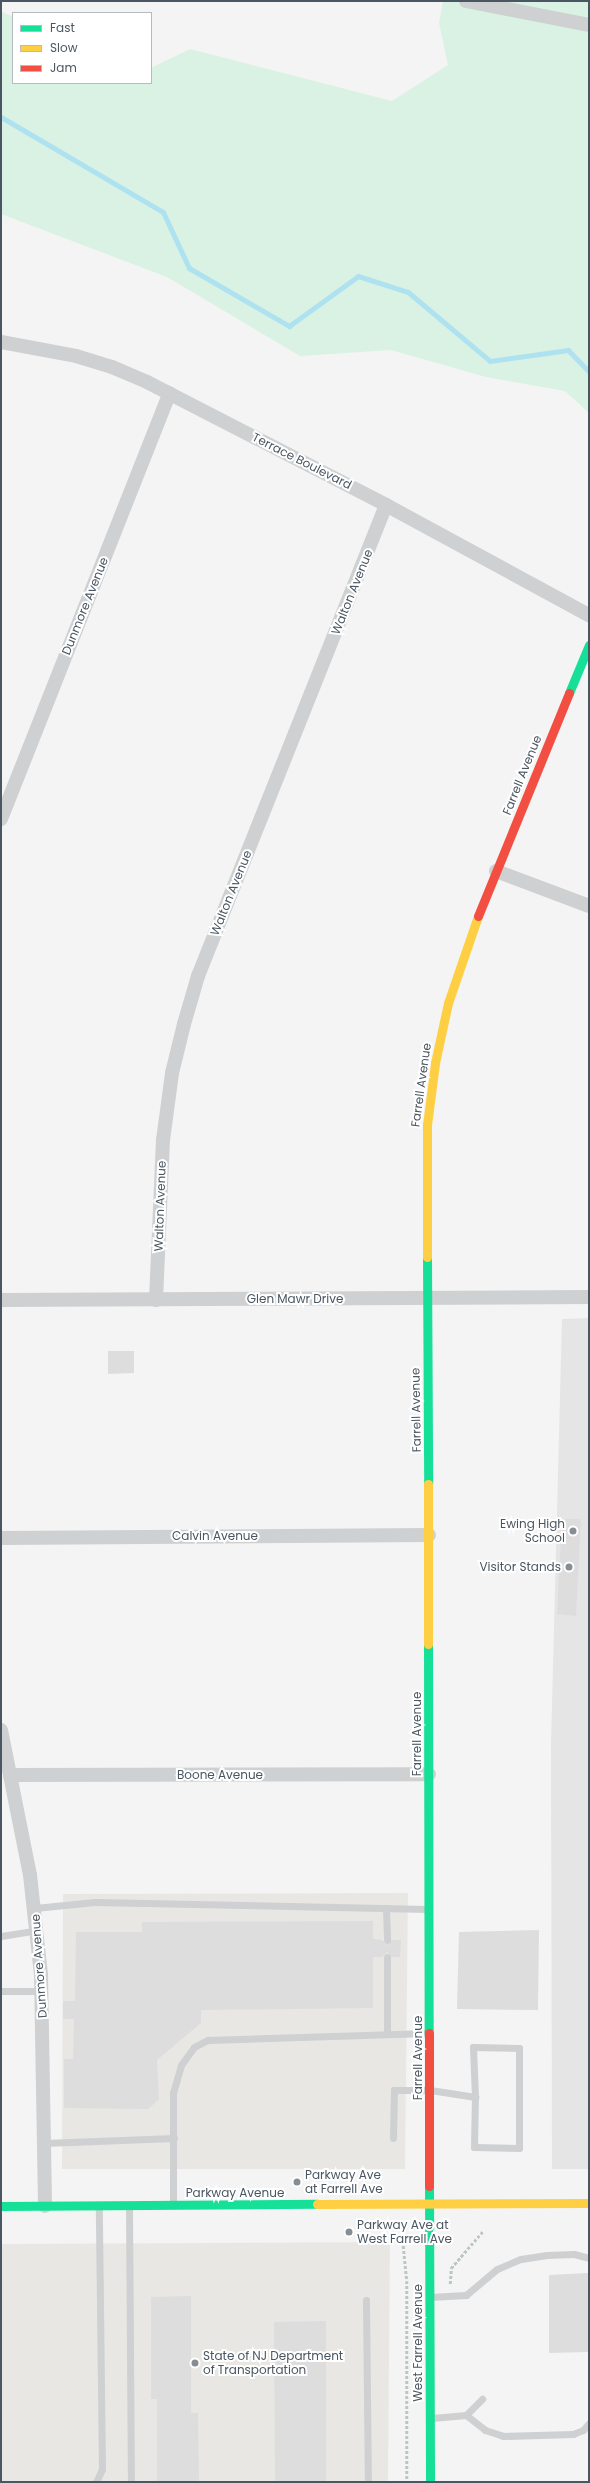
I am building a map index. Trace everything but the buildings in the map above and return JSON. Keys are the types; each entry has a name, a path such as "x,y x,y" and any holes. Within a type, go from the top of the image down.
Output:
{"street":[{"path":"466,1 589,25"},
{"name":"Terrace Boulevard","path":"1,342 98,362 170,393 386,505 589,615"},
{"name":"Dunmore Avenue","path":"1,819 170,393"},
{"name":"Walton Avenue","path":"156,1300 162,1140 172,1073 184,1024 198,976 386,505"},
{"name":"Farrell Avenue","path":"430,2204 429,1535 425,1156 435,1063 448,1003 466,944 589,645"},
{"path":"496,870 589,906"},
{"name":"Glen Mawr Drive","path":"1,1300 589,1297"},
{"name":"Calvin Avenue","path":"1,1538 429,1535"},
{"name":"Dunmore Avenue","path":"1,1730 35,1908 42,1991 45,2206"},
{"name":"Boone Avenue","path":"10,1775 429,1774"},
{"name":"Parkway Avenue","path":"1,2206 589,2203"},
{"name":"West Farrell Avenue","path":"430,2204 430,2482"}],"lane":[{"path":"35,1908 94,1902 430,1909"},
{"path":"386,1908 387,1940"},
{"path":"1,1936 37,1930"},
{"path":"386,1957 387,2034"},
{"path":"1,1991 42,1991"},
{"path":"173,2206 174,2093 181,2065 194,2047 208,2040 430,2033"},
{"path":"474,2047 519,2048 518,2148 474,2147 474,2097 474,2047"},
{"path":"393,2138 394,2090 430,2090 474,2097"},
{"path":"44,2143 174,2138"},
{"path":"99,2205 102,2482"},
{"path":"129,2206 132,2482"},
{"path":"430,2297 450,2298 466,2295 498,2269 521,2259 546,2255 574,2254 589,2258"},
{"path":"366,2300 368,2482"},
{"path":"430,2418 466,2415 482,2399"},
{"path":"466,2415 485,2430 503,2436 573,2434 583,2430 589,2423"},
{"path":"96,2482 102,2469"}],"path":[{"path":"402,2231 407,2281 407,2482"},
{"path":"450,2298 450,2268 483,2231"}],"shaded area":[{"name":"Ewing High School","path":"589,1318 589,2169 552,2169 551,1744 562,1319"},
{"path":"408,1893 405,2169 62,2169 63,1894"},
{"name":"State of NJ Department of Transportation","path":"390,2242 388,2482 1,2482 1,2244"}],"green space":[{"path":"443,1 589,1 589,413 565,391 486,377 391,350 300,356 167,277 1,214 1,11 12,16 12,84 152,84 152,68 190,49 392,101 448,65 439,23"}],"waterway":[{"path":"1,117 163,212 189,268 289,326 358,276 408,292 490,361 568,350 589,372"}],"traffic: fast":[{"path":"569,693 589,645"},
{"path":"427,1257 428,1484"},
{"path":"428,1644 429,2033"},
{"path":"429,2186 430,2482"},
{"path":"1,2206 317,2204"}],"traffic: slow":[{"path":"427,1257 427,1125 435,1063 448,1003 478,916"},
{"path":"428,1484 428,1644"},
{"path":"317,2204 589,2203"}],"traffic: jam":[{"path":"478,916 569,693"},
{"path":"429,2033 429,2186"}],"place":[{"name":"Ewing High School","path":"573,1531"},
{"name":"Visitor Stands","path":"569,1567"},
{"name":"Parkway Ave at Farrell Ave","path":"297,2182"},
{"name":"Parkway Ave at West Farrell Ave","path":"349,2232"},
{"name":"State of NJ Department of Transportation","path":"195,2363"}]}
